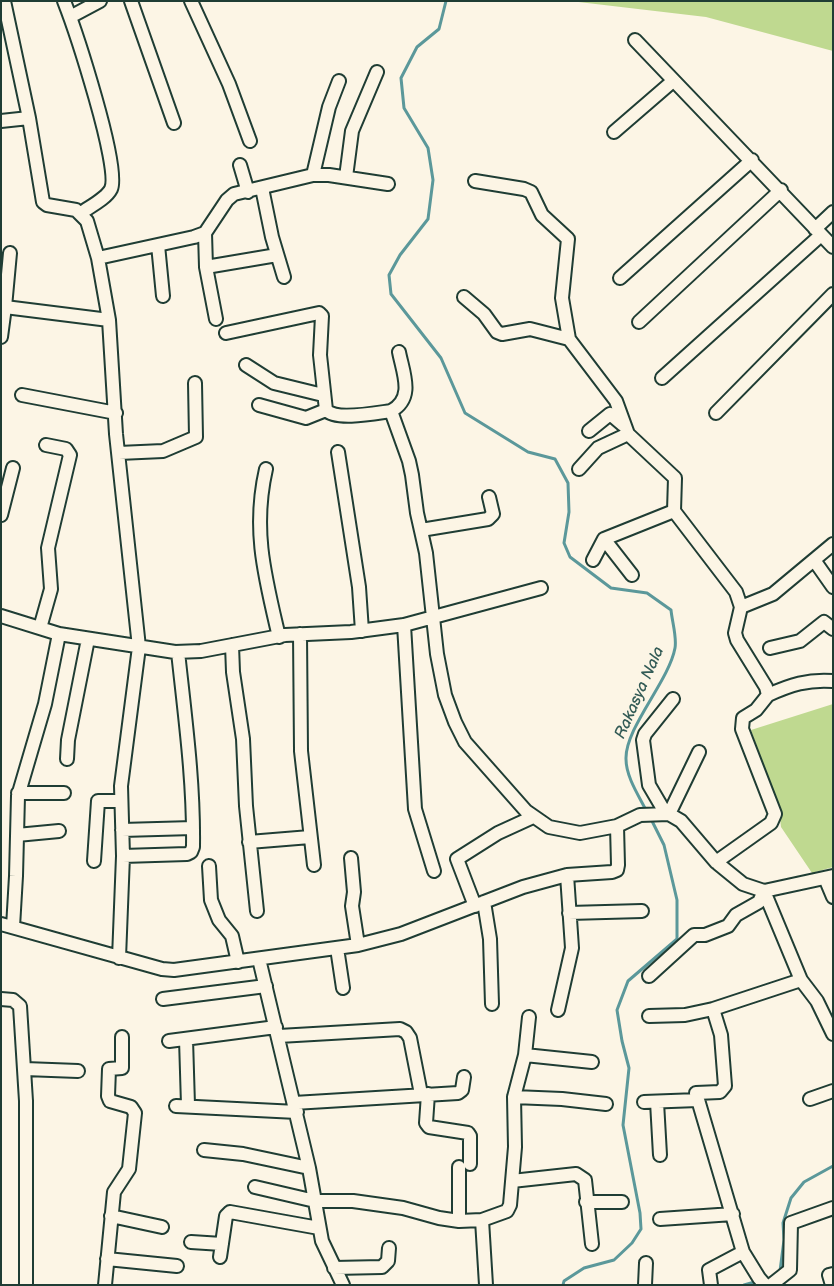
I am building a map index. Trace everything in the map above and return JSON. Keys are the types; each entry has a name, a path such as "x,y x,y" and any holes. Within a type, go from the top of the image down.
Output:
{"street":[{"path":"4,1 29,118 43,202 46,205 81,213 87,221 98,258 109,320 119,453 139,647 127,730 121,801 123,856 119,958"},
{"path":"64,1 106,136 112,182 108,194 81,213"},
{"path":"70,17 100,1"},
{"path":"131,1 174,123"},
{"path":"190,1 229,84 250,141"},
{"path":"636,40 833,247"},
{"path":"346,177 352,131 377,72"},
{"path":"313,175 329,107 339,81"},
{"path":"614,132 673,81"},
{"path":"1,121 29,118"},
{"path":"620,278 752,160"},
{"path":"240,164 248,192"},
{"path":"216,319 206,267 206,232 230,197 313,175 346,177 388,184"},
{"path":"475,181 524,189 530,192 542,215 568,239 562,298 565,326 569,339 616,401 627,430"},
{"path":"262,188 277,255 284,277"},
{"path":"639,322 780,190"},
{"path":"662,378 818,232 833,212"},
{"path":"98,258 206,232"},
{"path":"158,245 163,296"},
{"path":"1,337 5,308 5,274 10,253"},
{"path":"206,267 277,255"},
{"path":"716,413 833,294"},
{"path":"464,297 484,314 497,332 502,334 530,329 569,339"},
{"path":"5,308 109,320"},
{"path":"226,333 321,314 320,355 322,395 326,410 333,414 363,415 391,411 403,402 406,390 399,352"},
{"path":"246,365 274,383 322,395"},
{"path":"119,453 163,451 196,437 195,383"},
{"path":"22,395 116,413"},
{"path":"259,405 306,418 326,410"},
{"path":"391,411 410,461 441,680 454,722 465,742 479,760 532,817 549,827 580,834 617,826 645,814 666,814 681,821 716,862 743,884 764,891 829,877 833,897"},
{"path":"589,431 610,414 675,478 674,511 736,592 741,607 735,633 737,640 766,687 768,695"},
{"path":"579,470 598,448 627,430"},
{"path":"40,628 51,589 48,548 70,455 66,449 46,445"},
{"path":"338,452 359,588 362,632"},
{"path":"1,515 13,468"},
{"path":"266,470 258,509 260,537 264,574 279,636"},
{"path":"421,530 488,519 493,514 489,497"},
{"path":"593,560 604,539 674,511"},
{"path":"604,539 632,575"},
{"path":"741,607 773,594 833,544"},
{"path":"814,560 833,586"},
{"path":"2,618 59,634 178,652 232,645 279,636 362,632 404,625 541,588"},
{"path":"770,648 800,641 824,622 833,629"},
{"path":"404,625 415,808 434,871"},
{"path":"59,634 44,704 18,792 17,835 7,925 119,958 162,969 174,970 358,945 401,934 523,887 567,875 617,870 617,826"},
{"path":"300,634 299,715 314,865"},
{"path":"67,759 68,740 88,639"},
{"path":"232,645 233,672 243,739 248,842 257,911"},
{"path":"123,856 187,854 193,848 186,715 178,652"},
{"path":"716,862 774,819 774,809 742,728 743,718 756,710 768,695 791,684 818,680 833,681"},
{"path":"666,814 649,785 643,740 645,734 673,699"},
{"path":"666,814 699,752"},
{"path":"18,792 64,793"},
{"path":"94,861 98,801 121,801"},
{"path":"492,1004 490,939 479,904 457,859 498,833 532,817"},
{"path":"122,830 193,828"},
{"path":"17,835 59,831"},
{"path":"248,842 310,837"},
{"path":"351,858 354,892 352,906 358,945"},
{"path":"209,866 212,905 219,920 232,936 238,962"},
{"path":"558,1010 572,948 567,875"},
{"path":"649,976 694,935 705,935 728,926 736,915 759,902 764,891"},
{"path":"764,891 801,980 817,1001 833,1034"},
{"path":"569,913 642,910"},
{"path":"337,948 343,988"},
{"path":"259,959 309,1168 322,1242 343,1285"},
{"path":"649,1016 685,1015 713,1009 801,980"},
{"path":"163,999 266,986"},
{"path":"1,999 13,1000 20,1006 25,1069 26,1285"},
{"path":"713,1009 721,1035 725,1086 720,1092 696,1094 743,1252 763,1282"},
{"path":"255,1187 315,1201 353,1201 403,1208 439,1218 459,1221 482,1220 507,1211 510,1205 515,1147 514,1097 525,1055 529,1017"},
{"path":"169,1041 186,1038 278,1032 400,1028 410,1038 425,1094 426,1123 429,1127 468,1132 470,1136 464,1165 459,1221"},
{"path":"105,1285 111,1216 116,1188 129,1169 135,1113 131,1107 110,1101 108,1096 110,1069 122,1068 122,1037"},
{"path":"186,1038 182,1105 235,1110 295,1108 458,1092 464,1086 464,1077"},
{"path":"525,1055 592,1062"},
{"path":"25,1069 78,1071"},
{"path":"810,1098 833,1092"},
{"path":"514,1097 562,1099 606,1104"},
{"path":"644,1102 698,1100"},
{"path":"657,1102 660,1155"},
{"path":"204,1150 243,1154 309,1168"},
{"path":"512,1181 576,1174 585,1180 592,1244"},
{"path":"586,1202 622,1202"},
{"path":"771,1285 790,1270 792,1223 833,1208"},
{"path":"220,1257 226,1216 230,1212 319,1228"},
{"path":"660,1219 733,1214"},
{"path":"111,1216 162,1227"},
{"path":"482,1220 486,1285"},
{"path":"191,1242 222,1244"},
{"path":"334,1268 382,1267 388,1261 390,1248"},
{"path":"711,1285 709,1270 743,1252"},
{"path":"107,1259 178,1266"},
{"path":"645,1285 646,1263"},
{"path":"832,1285 829,1275 833,1274"}],"green space":[{"path":"570,1 833,1 833,51 706,17"},
{"path":"833,704 833,867 812,873 781,827 779,810 751,730"}],"waterway":[{"name":"Rakasya Nala","path":"446,1 439,29 417,47 401,78 404,108 428,148 433,180 428,219 400,255 389,275 391,294 441,358 465,413 528,452 555,459 568,483 569,512 564,543 570,557 611,588 647,593 671,610 675,648 665,675 632,733 626,759 628,773 647,812"},
{"name":"Rakasya Nala","path":"563,1285 564,1281 584,1268 614,1260 632,1243 641,1229 640,1213 623,1125 629,1068 617,1010 628,981 677,939 677,900 664,845 650,817"},
{"path":"780,1271 784,1240 783,1223 791,1198 804,1182 833,1166"},
{"path":"744,1285 758,1281"}]}
